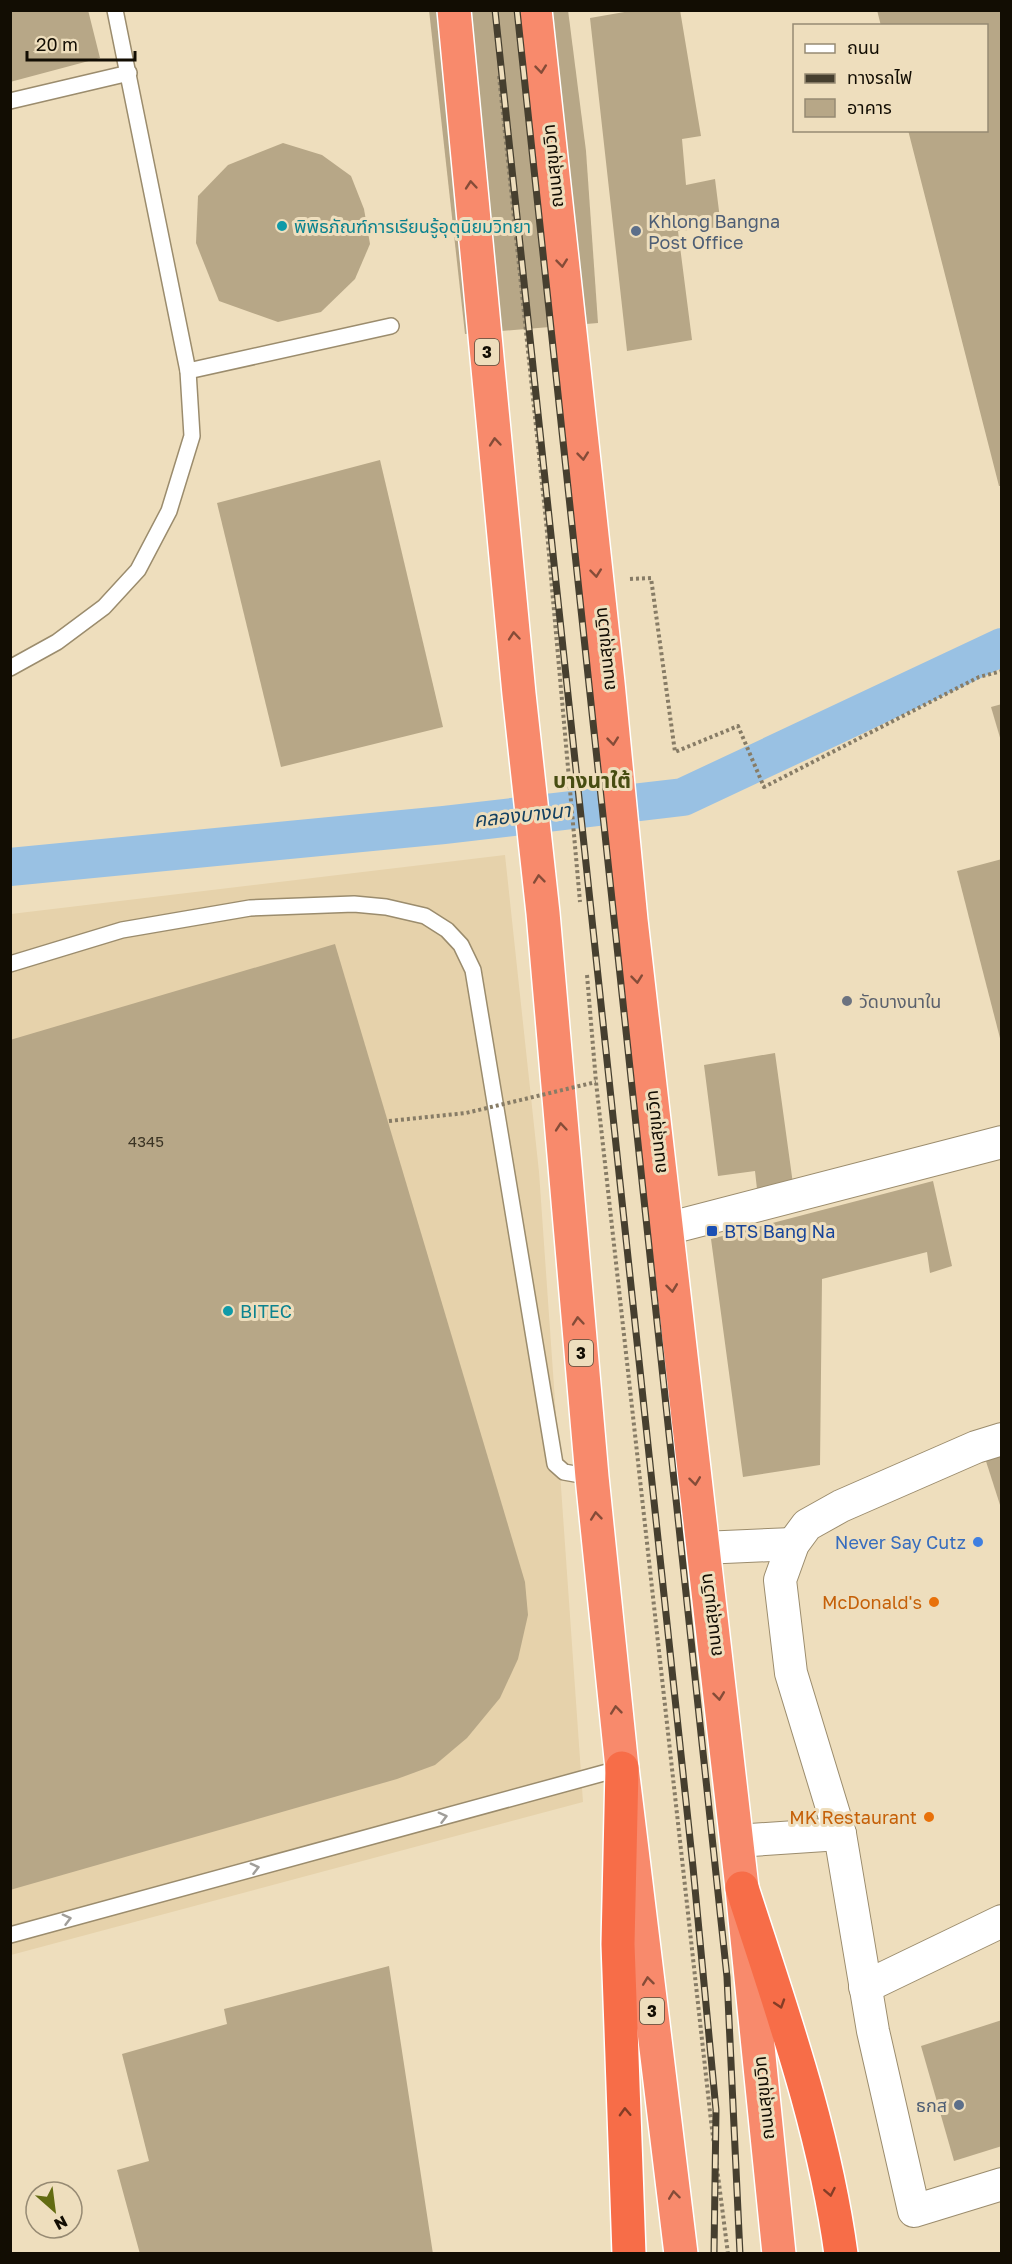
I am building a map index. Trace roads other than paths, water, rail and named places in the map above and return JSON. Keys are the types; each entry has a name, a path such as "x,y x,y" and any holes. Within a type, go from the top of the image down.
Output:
{"highway":[{"name":"3","path":"454,10 519,694 545,937 591,1477 622,1768 681,2253"},
{"name":"ถนนสุขุมวิท","path":"535,10 608,683 631,921 742,1888 779,2253"},
{"path":"622,1768 618,1944 629,2253"},
{"path":"742,1888 795,2051 810,2105 830,2189 841,2252"}],"street":[{"path":"666,1229 1002,1142"},
{"path":"1002,1439 976,1447 841,1506 807,1525 793,1544 780,1581 791,1673 840,1834 873,2031 914,2211 1002,2184"},
{"path":"702,1548 793,1544"},
{"path":"736,1841 840,1834"},
{"path":"865,1987 1002,1921"}],"lane":[{"path":"10,668 57,642 104,607 138,570 169,511 192,436 188,371 115,10"},
{"path":"10,101 129,73"},
{"path":"188,371 391,326"},
{"path":"10,964 122,930 250,908 354,904 386,907 425,916 447,930 461,945 473,970 555,1464 564,1472 591,1477"},
{"path":"10,1935 622,1768"}],"waterway":[{"name":"คลองบางนา","path":"10,867 444,825 683,797 1002,647"}],"railway":[{"path":"495,10 693,1867 716,2110 714,2254"},
{"path":"517,10 727,1977 740,2254"}],"place":[{"name":"พิพิธภัณฑ์การเรียนรู้อุตุนิยมวิทยา","path":"282,226"},
{"name":"Khlong Bangna Post Office","path":"636,231"},
{"name":"วัดบางนาใน","path":"847,1001"},
{"name":"BTS Bang Na","path":"712,1231"},
{"name":"BITEC","path":"228,1311"},
{"name":"Never Say Cutz","path":"978,1542"},
{"name":"McDonald's","path":"934,1602"},
{"name":"MK Restaurant","path":"929,1817"},
{"name":"ธกส","path":"959,2105"}],"district":[{"name":"บางนาใต้","path":"592,780"}]}
